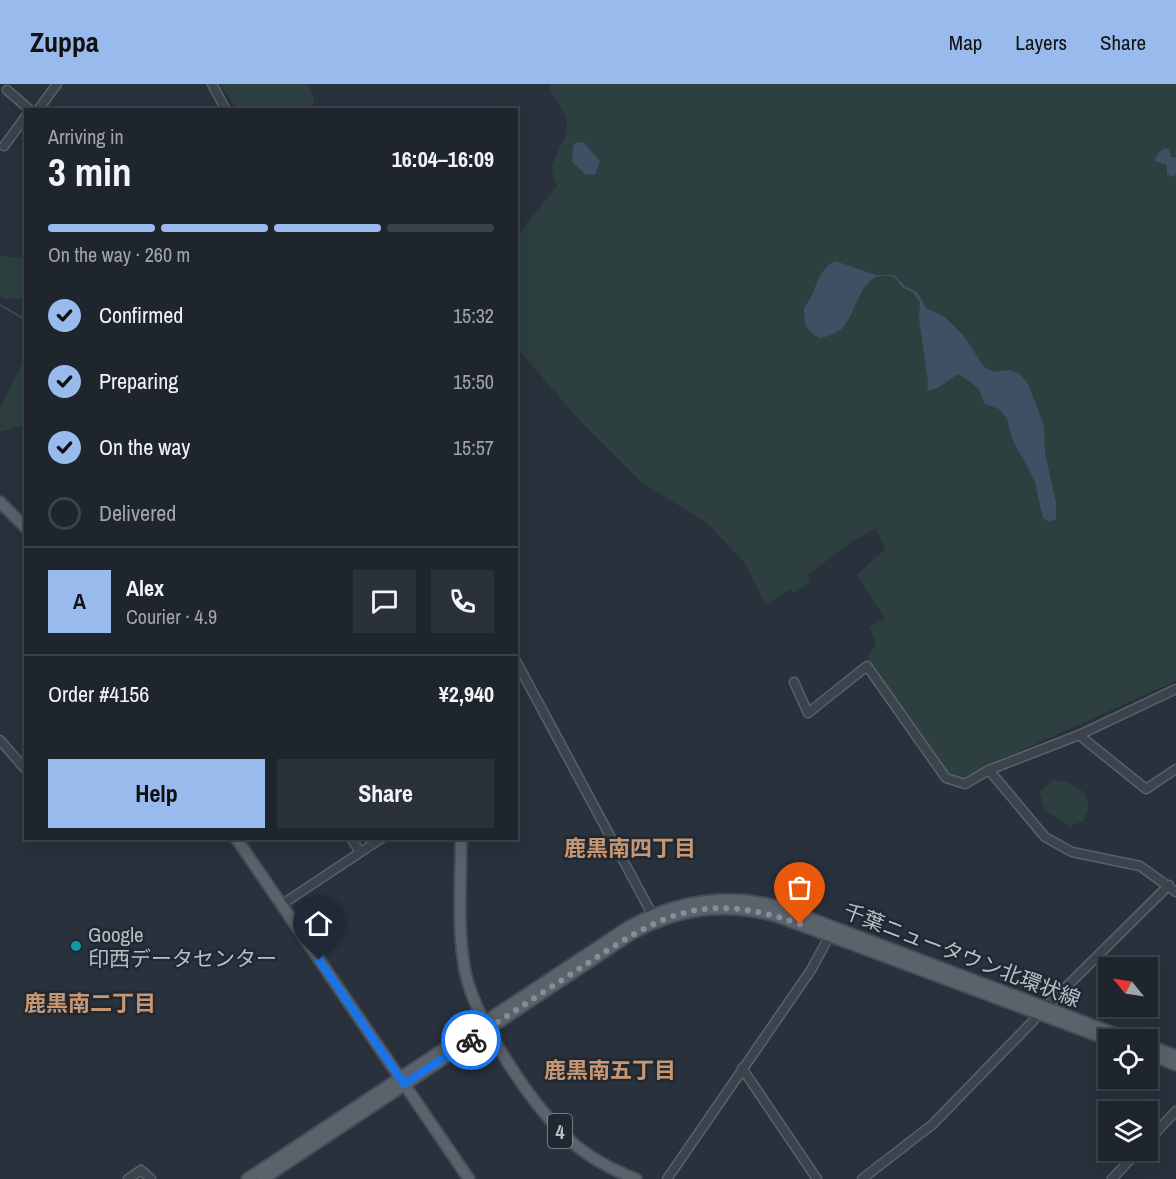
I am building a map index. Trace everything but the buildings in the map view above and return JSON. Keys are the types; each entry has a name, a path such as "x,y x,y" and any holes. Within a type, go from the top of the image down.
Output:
{"main road":[{"path":"0,502 24,526"},
{"path":"237,840 469,1179"},
{"name":"4","path":"461,840 465,968 470,993 485,1025 563,1134 600,1163 636,1179"},
{"name":"千葉ニュータウン北環状線","path":"247,1179 401,1081 652,914 696,902 735,900 770,904 832,931 1098,1036"},
{"name":"千葉ニュータウン北環状線","path":"485,1025 633,933 671,915 701,909 736,907 832,931 1103,1029"},
{"path":"1158,1049 1176,1056"},
{"path":"1158,1058 1176,1065"},
{"name":"千葉ニュータウン北環状線","path":"263,1179 401,1081"}],"street":[{"path":"41,108 57,84"},
{"path":"212,84 225,108"},
{"path":"7,90 28,108"},
{"path":"4,146 24,119"},
{"path":"518,665 652,914"},
{"path":"794,682 808,713 867,666 946,778 965,784 989,770 1079,735 1176,689"},
{"path":"1079,735 1146,789 1176,769"},
{"path":"0,741 24,768"},
{"path":"989,770 1045,837 1072,852 1140,866 1176,892"},
{"path":"352,840 360,852"},
{"path":"281,905 379,840"},
{"path":"1046,1007 1169,885"},
{"path":"667,1179 811,970 832,931"},
{"path":"862,1179 933,1124 1034,1020"},
{"path":"742,1068 817,1179"},
{"path":"1158,1130 1176,1111"},
{"path":"1112,1179 1129,1161"},
{"path":"128,1179 141,1170 151,1179"}],"shaded area":[{"path":"220,84 308,84 314,97 313,108 236,108"},
{"path":"549,84 1176,84 1176,681 993,763 965,781 947,774 867,658 876,644 869,627 885,619 857,575 885,549 876,528 852,542 807,575 810,582 793,594 790,589 766,605 746,565 708,524 640,481 582,423 518,349 518,235 557,186 553,178 553,163 567,127 565,116"},
{"path":"0,254 24,258 24,299 6,299 0,296"},
{"path":"24,359 24,425 0,432 0,408"},
{"path":"1053,780 1065,781 1084,792 1089,807 1084,821 1070,826 1045,811 1039,792"}],"water":[{"path":"576,142 584,143 600,161 595,175 585,174 572,162 573,146"},
{"path":"1165,148 1169,149 1171,157 1176,157 1176,175 1173,177 1167,174 1167,165 1154,161 1158,153"},
{"path":"835,261 876,275 894,275 905,286 917,292 926,308 945,317 964,336 984,367 994,372 1009,370 1019,373 1028,384 1044,425 1045,453 1056,503 1056,519 1050,522 1043,518 1034,479 1012,439 1007,419 999,409 985,404 978,388 959,374 929,391 919,319 920,303 914,293 903,288 895,278 876,277 869,283 863,290 850,318 837,332 820,338 809,330 805,323 804,308 820,276 828,265"}],"waterway":[{"path":"0,305 24,319"}],"way so far":[{"path":"471,1040 633,933 671,915 701,909 736,907 763,912 800,924"}],"place":[{"name":"Google 印西データセンター","path":"76,946"}],"district":[{"name":"鹿黒南四丁目","path":"630,848"},
{"name":"鹿黒南二丁目","path":"90,1003"},
{"name":"鹿黒南五丁目","path":"610,1070"}],"route":[{"path":"319,960 404,1084 471,1040"}]}
